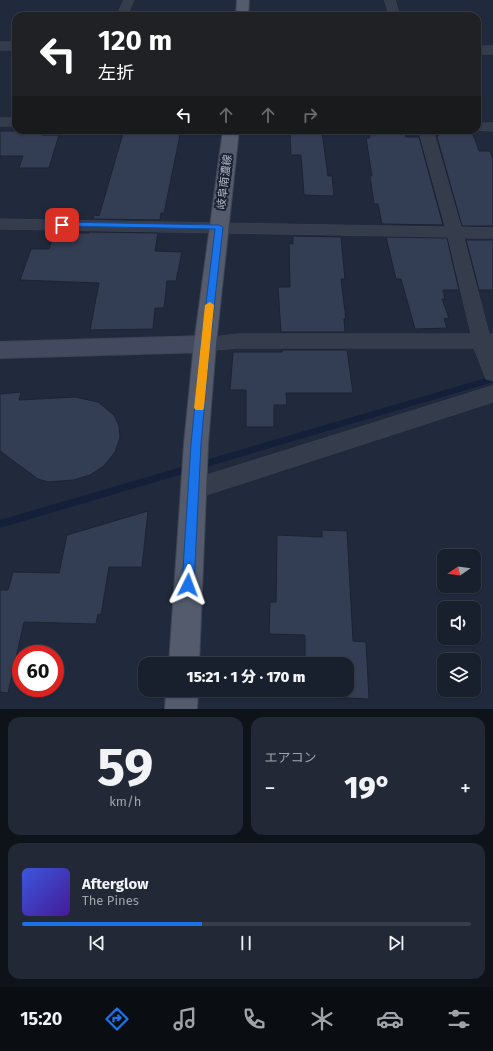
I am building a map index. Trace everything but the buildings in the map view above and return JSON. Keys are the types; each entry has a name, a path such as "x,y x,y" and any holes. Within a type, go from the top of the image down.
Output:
{"main road":[{"path":"242,12 243,0"},
{"name":"岐阜南濃線","path":"184,657 196,444 205,344 231,134"},
{"path":"181,709 182,697"}],"street":[{"path":"124,12 129,0"},
{"path":"390,0 394,12"},
{"path":"0,46 12,46"},
{"path":"481,50 493,50"},
{"path":"0,122 12,122"},
{"path":"481,127 493,127"},
{"path":"427,134 488,341 492,370"},
{"path":"0,224 493,233"},
{"path":"0,350 205,344 237,341 488,341"},
{"path":"194,489 493,394"}],"waterway":[{"path":"0,524 493,379"}],"slow traffic":[{"path":"199,408 210,305"}],"route":[{"path":"62,225 219,227 205,344 196,444 188,585"}]}
